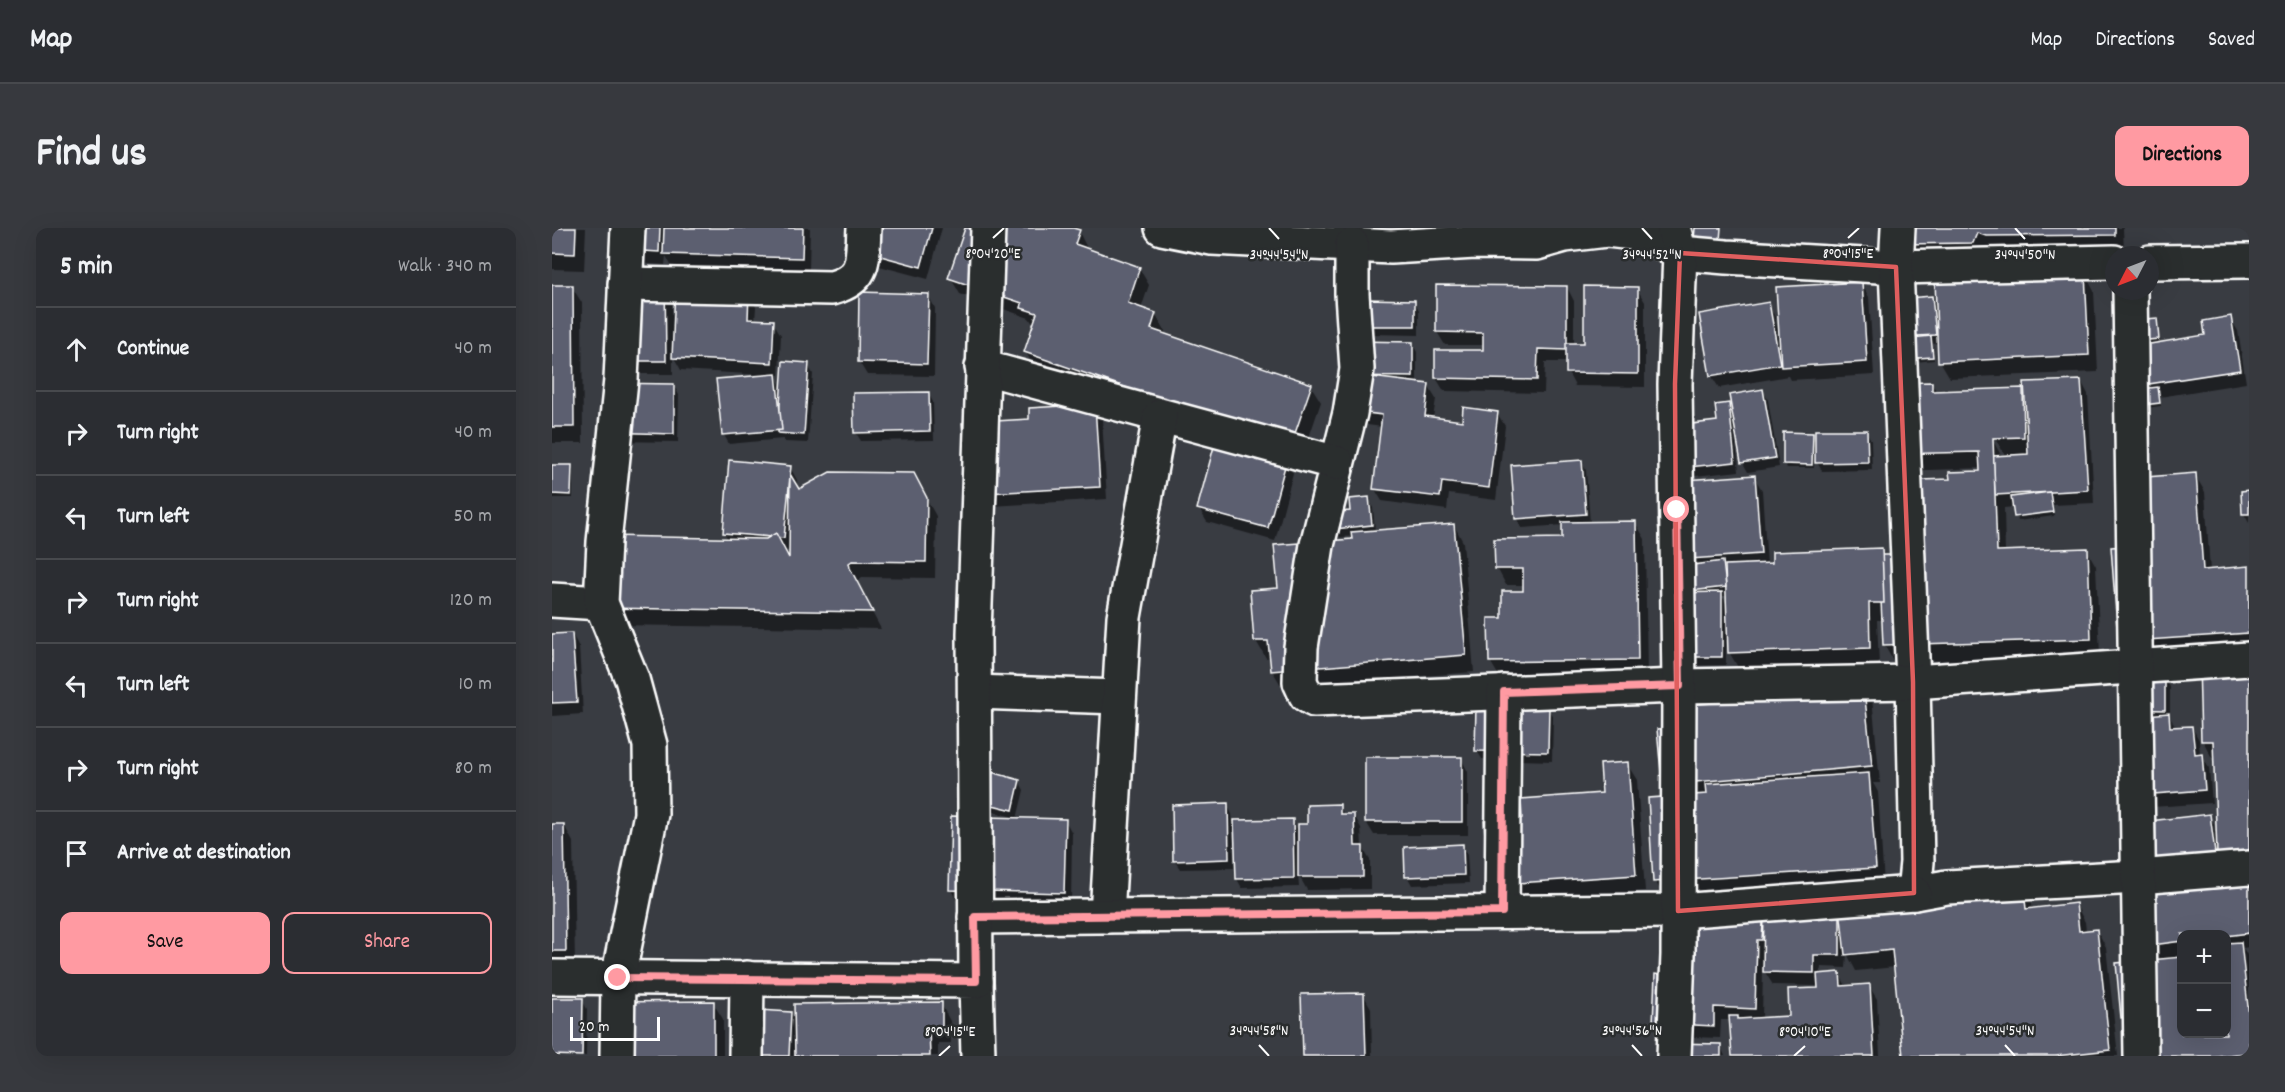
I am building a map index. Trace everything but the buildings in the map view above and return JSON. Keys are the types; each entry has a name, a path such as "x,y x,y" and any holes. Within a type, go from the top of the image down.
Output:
{"street":[{"path":"617,1056 618,978 651,814 650,745 632,679 602,603 604,542 621,380 628,228"},
{"path":"625,284 832,288 844,285 859,273 864,228"},
{"path":"978,1056 974,634 988,228"},
{"path":"1162,228 1212,238 1352,245 1393,238 1537,243 1607,230 1896,267 2105,262"},
{"path":"1898,228 1896,267 1913,682 1917,862 1914,892"},
{"path":"1674,1056 1680,686 1675,384 1677,240"},
{"path":"1352,245 1352,294 1357,369 1350,413 1317,545 1301,647 1300,682 1306,695 1314,700 1680,686 1913,682 2249,659"},
{"path":"2159,262 2249,261"},
{"path":"2130,300 2141,1056"},
{"path":"982,367 1337,463"},
{"path":"1107,916 1124,617 1160,416"},
{"path":"552,600 602,603"},
{"path":"975,692 1119,697"},
{"path":"1502,912 1504,692"},
{"path":"975,917 1678,911 1914,892 1947,887 2138,877 2249,868"},
{"path":"552,977 976,981"},
{"path":"746,1056 747,978"}],"highlighted area":[{"path":"1680,253 1896,267 1913,682 1914,893 1678,911 1675,384"}],"route":[{"path":"618,978 976,981 975,917 1502,912 1504,692 1680,686 1677,510"}]}
